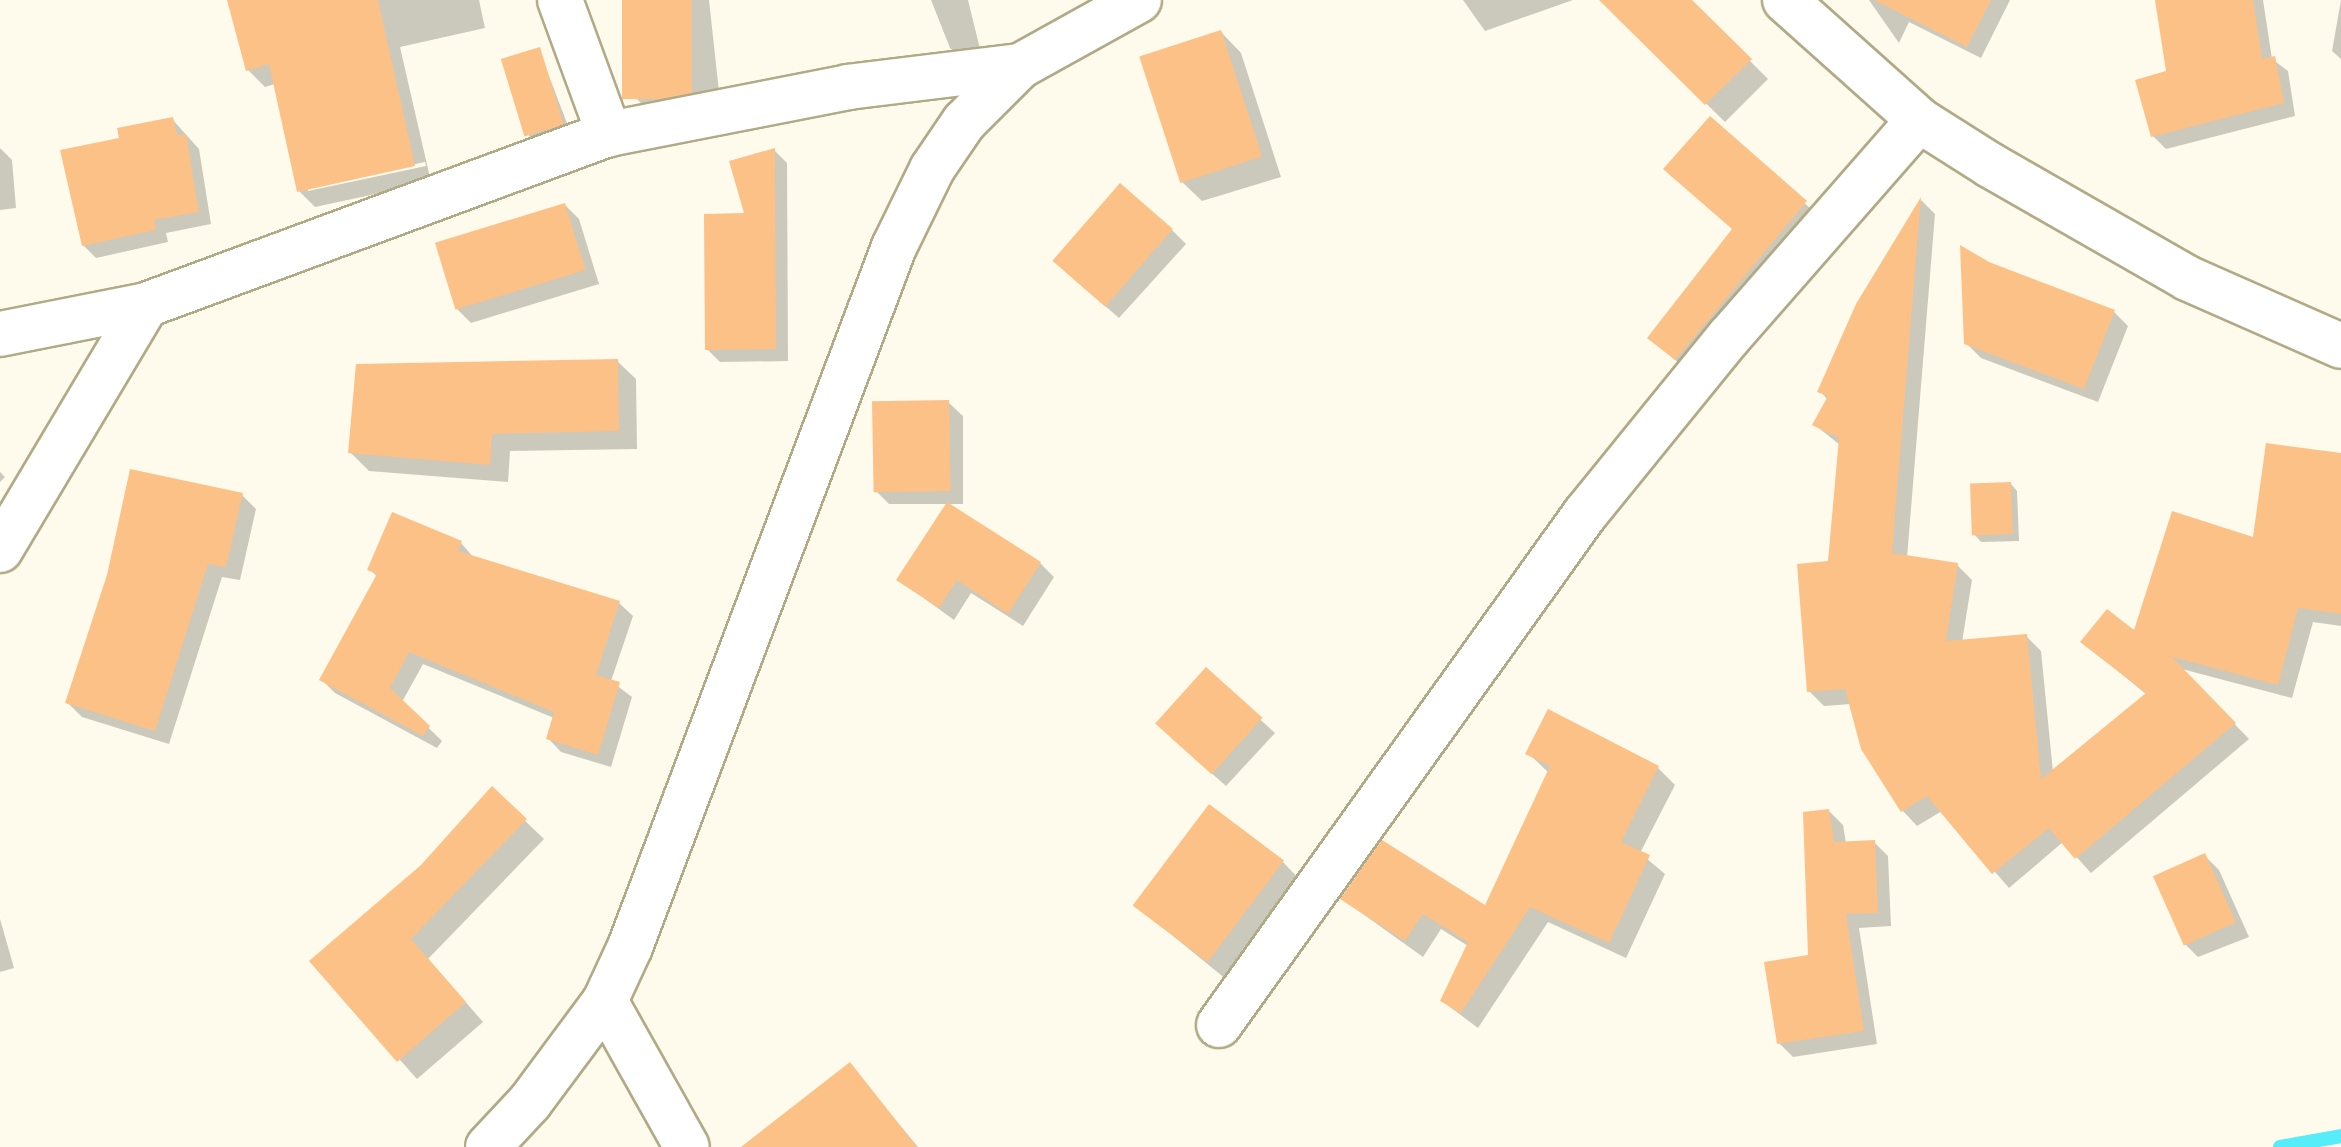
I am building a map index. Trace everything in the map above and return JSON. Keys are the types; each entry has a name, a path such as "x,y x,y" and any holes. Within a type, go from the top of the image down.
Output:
{"street":[{"path":"560,0 609,134"},
{"path":"488,1147 530,1102 605,1001 894,247 932,169 964,122 1020,66 1139,0"},
{"path":"1785,0 1919,120 2187,278 2341,346"},
{"path":"0,334 146,305 609,134 848,87 1020,66"},
{"path":"1219,1025 1585,514 1729,337 1919,120"},
{"path":"0,550 146,305"},
{"path":"605,1001 687,1147"}],"building":[{"path":"227,0 378,0 415,166 297,192 269,64 246,71"},
{"path":"622,0 692,0 692,99 622,99"},
{"path":"1599,0 1692,0 1752,59 1705,105"},
{"path":"1874,0 1991,0 1967,47"},
{"path":"2155,0 2253,0 2262,59 2275,56 2284,103 2151,137 2135,80 2166,71"},
{"path":"1221,30 1262,156 1180,183 1139,57"},
{"path":"540,47 564,124 524,136 501,59"},
{"path":"1710,116 1807,201 1675,360 1647,338 1732,229 1663,169"},
{"path":"173,117 177,135 186,134 199,212 154,220 156,230 82,246 60,150 119,138 117,128"},
{"path":"775,148 776,349 705,350 704,214 744,213 729,161"},
{"path":"1120,183 1173,229 1105,307 1052,261"},
{"path":"1921,197 1892,553 1958,563 1946,641 2027,634 2041,779 2146,693 2080,642 2107,609 2134,630 2172,511 2253,537 2266,443 2341,453 2341,614 2298,608 2278,685 2172,657 2236,723 2075,859 2049,828 1992,874 1927,796 1901,812 1861,749 1845,689 1807,692 1797,564 1828,561 1839,438 1812,425 1828,396 1817,392 1856,304"},
{"path":"565,203 585,270 455,310 435,243"},
{"path":"1960,245 1989,262 2115,310 2084,389 1964,344"},
{"path":"618,359 619,431 492,434 490,465 348,453 356,364"},
{"path":"949,400 951,491 874,492 872,401"},
{"path":"130,469 243,493 226,567 208,564 155,731 65,703 107,575"},
{"path":"2011,482 2013,534 1972,535 1970,483"},
{"path":"947,502 1041,562 1008,614 957,580 939,608 896,580"},
{"path":"392,512 462,541 458,551 620,601 596,675 620,682 598,755 546,739 554,712 409,652 390,688 430,726 423,736 319,680 377,574 367,570"},
{"path":"1206,667 1262,718 1212,774 1155,723"},
{"path":"1548,709 1659,766 1621,842 1650,855 1609,943 1530,907 1461,1013 1440,1001 1468,942 1423,914 1405,941 1340,899 1382,840 1485,905 1550,766 1525,754"},
{"path":"492,786 527,819 411,939 466,1002 397,1062 309,961 421,865"},
{"path":"1209,804 1284,861 1208,962 1133,905"},
{"path":"1829,809 1834,842 1875,840 1878,913 1846,914 1864,1031 1777,1044 1764,962 1808,955 1803,812"},
{"path":"2205,853 2236,922 2184,946 2153,876"},
{"path":"850,1062 917,1147 741,1147"}],"waterway":[{"path":"2280,1147 2341,1136"}]}
